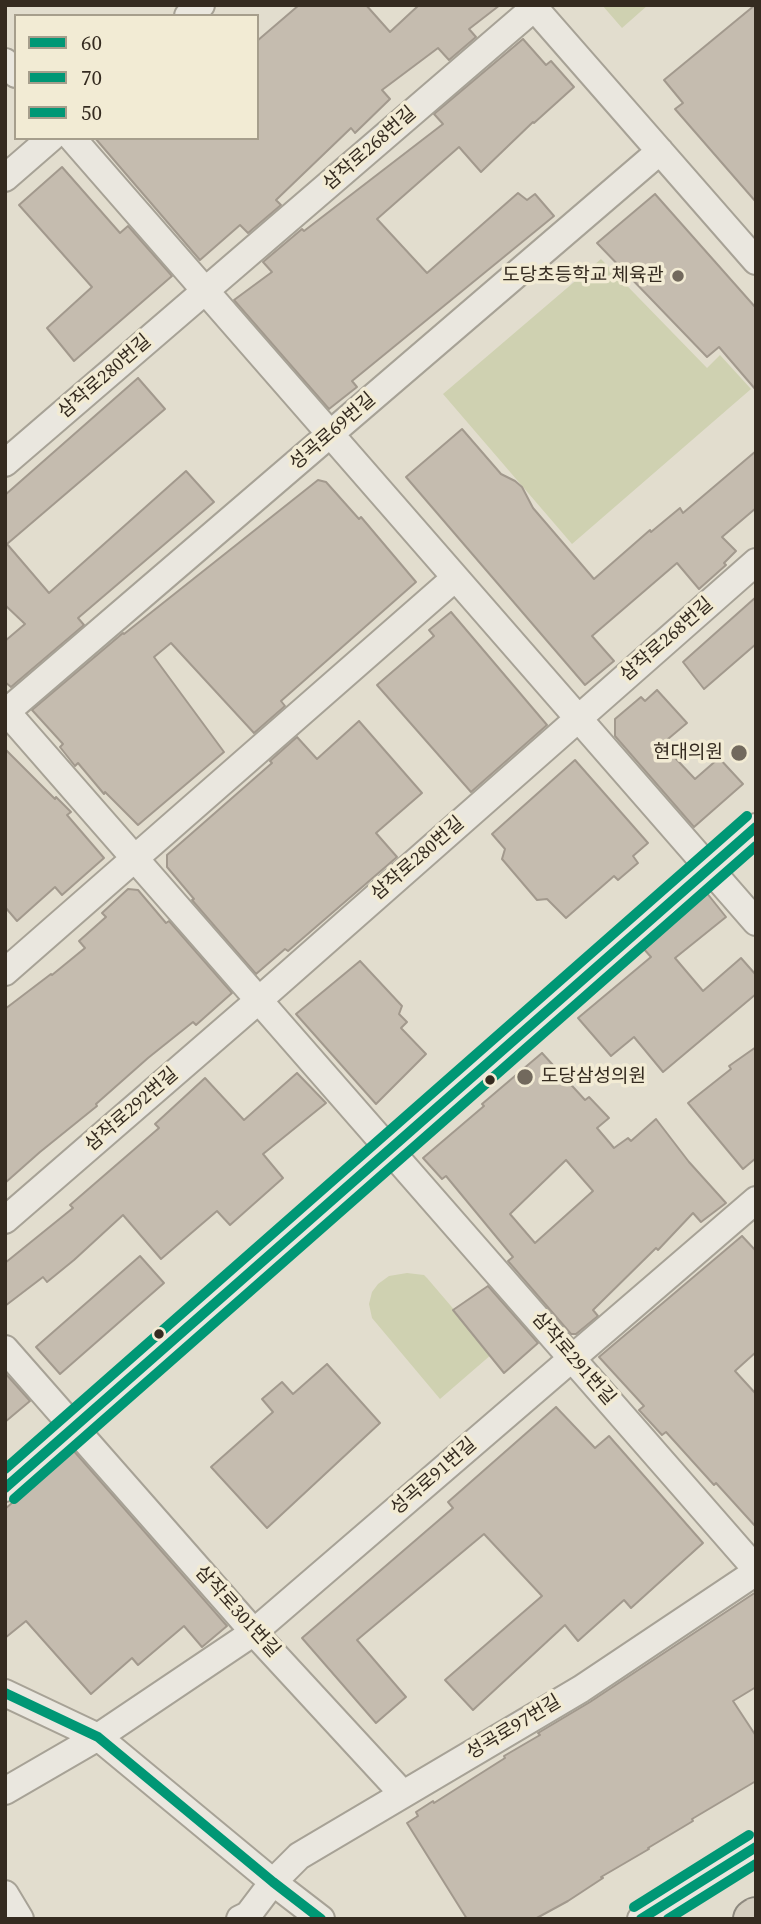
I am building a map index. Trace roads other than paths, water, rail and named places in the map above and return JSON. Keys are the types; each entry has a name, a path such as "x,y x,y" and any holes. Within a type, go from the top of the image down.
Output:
{"street":[{"name":"삼작로268번길","path":"205,291 533,6 756,261"},
{"path":"5,178 49,140"},
{"path":"74,140 756,922"},
{"name":"성곡로69번길","path":"6,711 660,151"},
{"name":"삼작로280번길","path":"5,463 205,291"},
{"name":"삼작로268번길","path":"578,718 756,562"},
{"path":"5,972 455,578"},
{"path":"6,711 389,1149"},
{"name":"삼작로280번길","path":"259,1000 578,718"},
{"path":"5,1488 756,827"},
{"name":"삼작로292번길","path":"5,1220 259,1000"},
{"name":"삼작로291번길","path":"389,1149 756,1570"},
{"name":"성곡로91번길","path":"5,1791 98,1737 254,1632 756,1200"},
{"name":"삼작로301번길","path":"5,1349 254,1632 403,1794"},
{"name":"성곡로97번길","path":"240,1919 247,1915 273,1882 299,1856 581,1689 756,1570"},
{"path":"5,1693 98,1737 321,1919"},
{"path":"640,1919 756,1847"},
{"path":"5,1894 20,1919"}],"place":[{"name":"도당초등학교 체육관","path":"678,276"},
{"name":"현대의원","path":"739,753"},
{"name":"도당삼성의원","path":"525,1077"}]}
